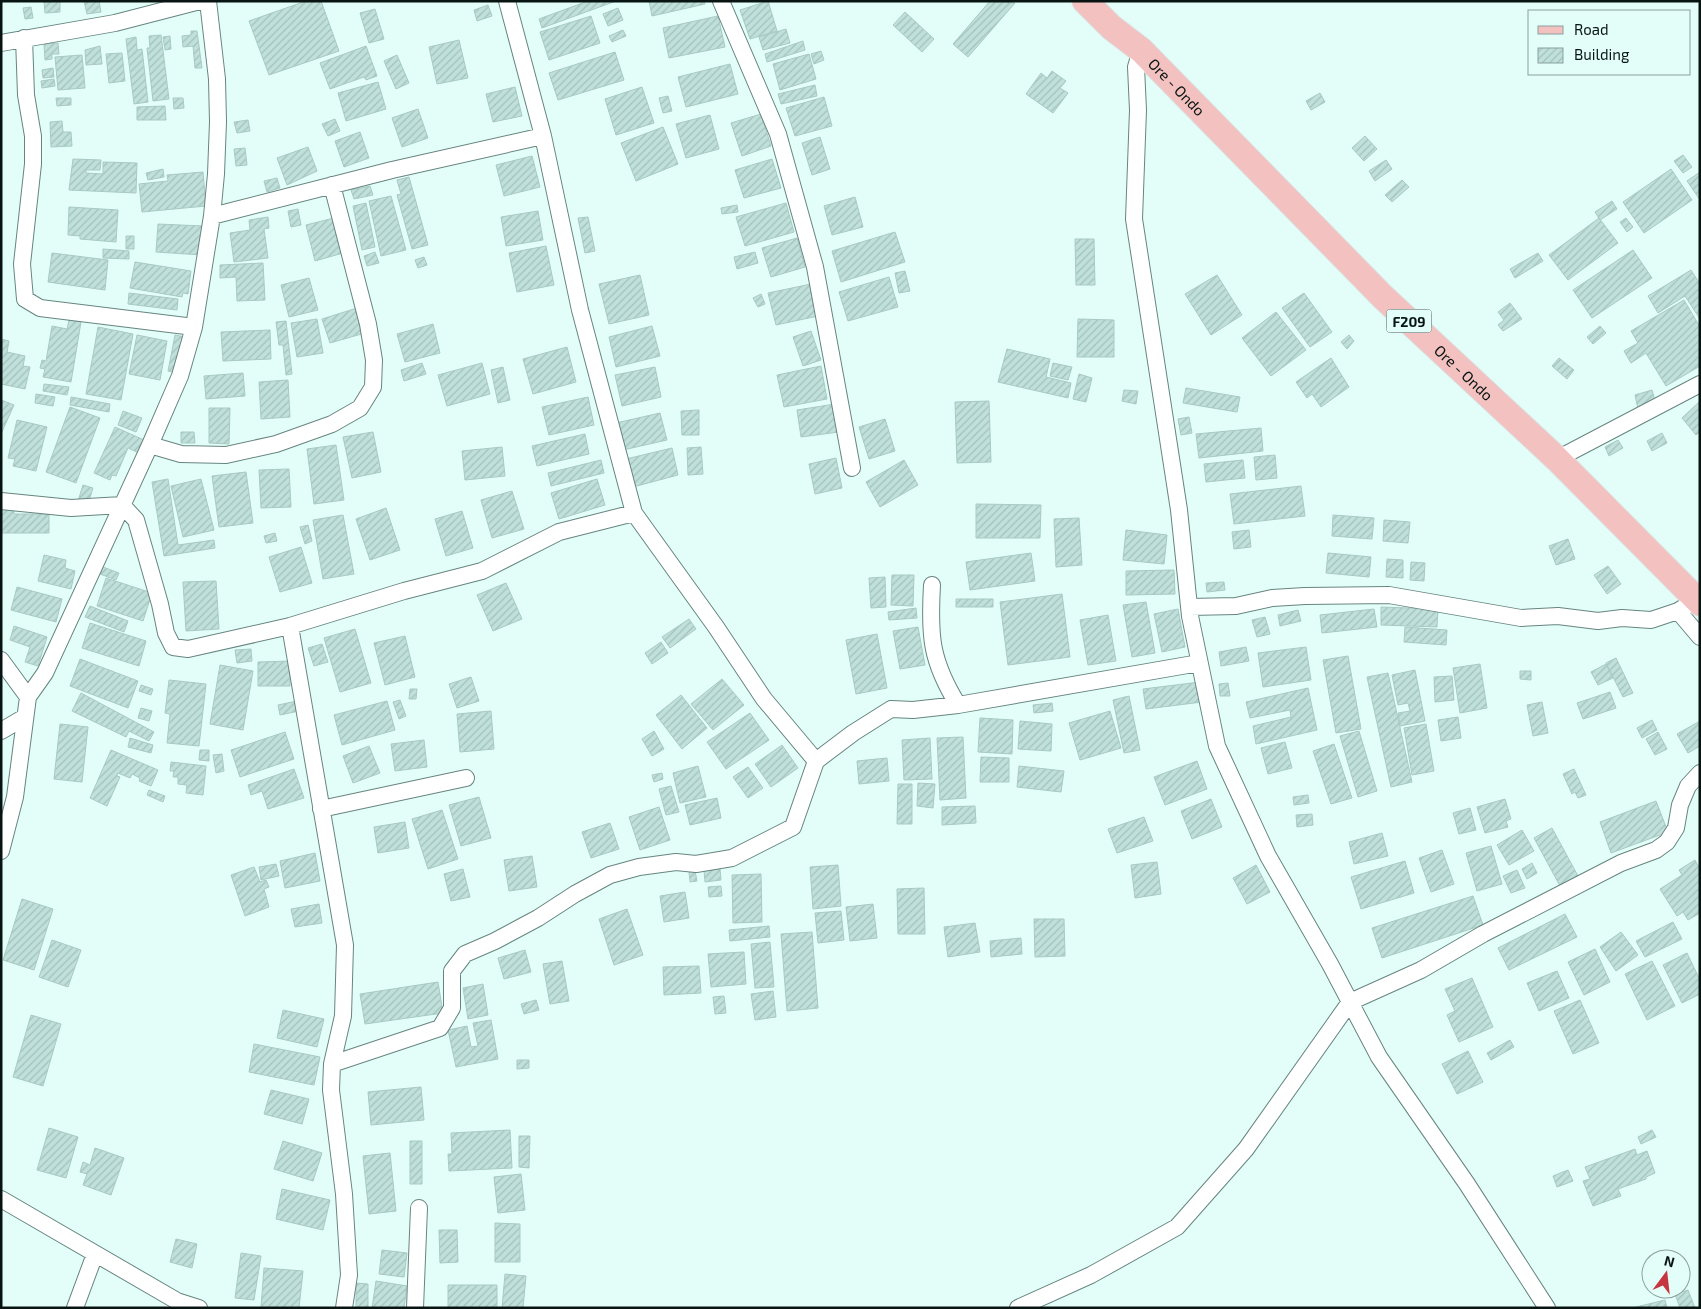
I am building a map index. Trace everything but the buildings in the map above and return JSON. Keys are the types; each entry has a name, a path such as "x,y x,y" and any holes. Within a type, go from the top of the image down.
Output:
{"main road":[{"name":"F209","path":"1085,1 1111,27 1132,42"},
{"name":"F209","path":"1105,1 1120,20 1132,42"},
{"name":"Ore - Ondo","path":"1132,42 1383,297 1557,459 1691,605"}],"street":[{"path":"1,43 115,23 200,1"},
{"path":"1,851 15,797 28,697 49,665 150,445 180,376 194,327 212,216 218,122 214,42 208,1"},
{"path":"720,1 781,143 815,267 852,468"},
{"path":"513,2 544,136 580,310 634,514 716,627 764,699 816,761"},
{"path":"24,38 26,95 33,136 33,164 22,264 25,300 40,308 194,327"},
{"path":"1132,42 1136,67 1138,110 1134,219 1179,510 1189,607 1217,746 1268,856 1379,1056 1467,1184 1547,1308"},
{"path":"212,216 332,185 544,136"},
{"path":"150,445 181,454 226,455 276,444 332,424 360,408 373,387 374,360 368,324 332,185"},
{"path":"1557,459 1700,384"},
{"path":"1,501 71,508 122,505"},
{"path":"122,505 136,520 160,604 166,633 173,647 188,649 290,626 404,591 482,571 560,532 634,514"},
{"path":"932,585 930,624 934,654 944,682 958,706"},
{"path":"1189,607 1236,606 1272,598 1305,596 1389,595 1521,618 1558,616 1598,620 1622,618 1651,620 1691,605 1700,637"},
{"path":"290,626 346,945 342,1016 332,1064 332,1112 344,1194 349,1275 344,1308"},
{"path":"1,660 28,697"},
{"path":"332,1064 440,1028 452,1008 452,971 465,954 495,941 538,918 575,894 610,875 638,867 676,862 696,864 732,858 793,828 816,761 852,733 892,709 913,710 958,706 1199,663"},
{"path":"1,731 25,716"},
{"path":"1018,1308 1091,1275 1177,1226 1246,1149 1350,1002 1421,970 1483,934 1621,863 1656,850 1667,842 1676,828 1680,805 1688,786 1700,773"},
{"path":"321,809 466,778"},
{"path":"1,1199 177,1301 199,1308"},
{"path":"415,1308 419,1208"},
{"path":"75,1308 95,1254"}]}
